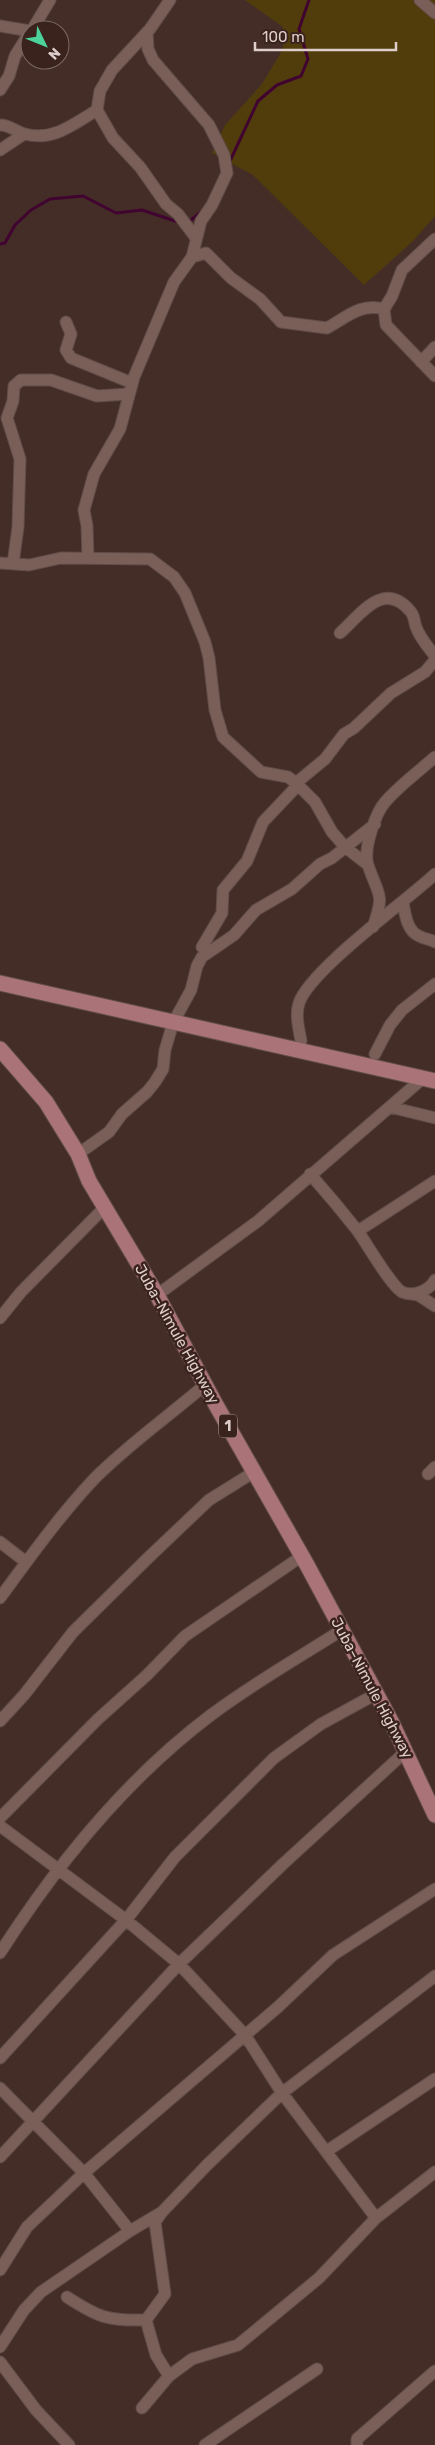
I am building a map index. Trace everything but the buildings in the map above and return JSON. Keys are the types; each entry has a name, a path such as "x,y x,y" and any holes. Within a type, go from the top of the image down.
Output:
{"main road":[{"path":"0,983 429,1080"},
{"name":"Juba–Nimule Highway","path":"0,1049 46,1102 78,1154 89,1181 157,1295 342,1630 398,1736 404,1753 410,1760 435,1815"}],"street":[{"path":"38,20 50,0"},
{"path":"170,0 147,32 112,70 100,91 97,110 113,138 140,167 166,204 178,214 196,238"},
{"path":"420,0 435,13"},
{"path":"0,26 20,29"},
{"path":"88,558 88,526 84,510 94,474 120,429 132,382 174,282 192,257 201,221 212,205 226,178 227,172 224,155 209,125 153,60 148,49 147,32"},
{"path":"0,90 9,76 15,56 20,48"},
{"path":"0,125 7,125 24,134 44,137 61,131 97,110"},
{"path":"0,150 24,134"},
{"path":"435,239 402,270 392,296 384,309 386,325 435,376"},
{"path":"192,257 206,253 231,278 260,299 281,322 327,328 345,316 366,307 384,309"},
{"path":"66,322 71,334 66,350 71,358 132,382"},
{"path":"421,362 435,347"},
{"path":"13,564 20,459 7,418 13,401 14,386 21,380 51,380 98,396 128,394"},
{"path":"0,563 29,565 60,558 126,561 150,559 174,578 185,593 205,642 209,658 215,710 223,737 261,772 288,777 297,784 315,802 332,832 345,847 368,865"},
{"path":"340,633 374,600 385,598 411,612 424,642 435,656"},
{"path":"202,947 222,913 223,890 247,861 263,822 297,784 325,759 344,734 354,728 390,693 425,672 435,660"},
{"path":"373,928 380,906 380,894 368,865 367,842 385,801 435,757"},
{"path":"78,1154 109,1132 122,1114 148,1092 156,1082 164,1069 165,1050 173,1022 190,990 197,966 202,957 234,935 256,910 292,889 320,864 375,824"},
{"path":"301,1041 297,1014 299,1002 321,973 435,874"},
{"path":"403,902 407,920 412,931 418,936 435,942"},
{"path":"375,1054 390,1025 402,1010 435,984"},
{"path":"157,1295 258,1221 390,1106 429,1080"},
{"path":"390,1106 435,1118"},
{"path":"310,1174 358,1230 396,1287 401,1291 418,1296 435,1306"},
{"path":"358,1230 435,1181"},
{"path":"0,1318 20,1292 105,1207"},
{"path":"412,1294 421,1292 434,1282"},
{"path":"434,1282 432,1288 435,1300"},
{"path":"0,1598 26,1562 94,1479 206,1384"},
{"path":"0,1721 24,1695 73,1632 142,1564 209,1500 254,1472"},
{"path":"0,1542 26,1562"},
{"path":"302,1556 185,1636 0,1825 126,1920 179,1964 245,2036 282,2093 376,2218"},
{"path":"0,1953 32,1904 60,1869 118,1799 159,1758 212,1715 342,1630"},
{"path":"0,2058 126,1920 175,1857 274,1758 321,1724 376,1694"},
{"path":"0,2157 179,1964 283,1864 404,1753"},
{"path":"0,2270 27,2227 84,2173 245,2036 333,1955 435,1889"},
{"path":"146,2320 165,2294 155,2222 162,2212 207,2165 282,2093 435,1976"},
{"path":"327,2151 435,2080"},
{"path":"0,2088 84,2173 130,2230"},
{"path":"142,2408 169,2376 192,2359 238,2345 319,2278 376,2218 435,2172"},
{"path":"0,2348 24,2310 40,2292 130,2230 162,2212"},
{"path":"67,2298 94,2314 115,2321 146,2320"},
{"path":"146,2320 156,2355 169,2376"},
{"path":"0,2362 25,2396 69,2445"},
{"path":"205,2445 318,2369"},
{"path":"357,2445 358,2439 435,2370"}],"shaded area":[{"path":"245,0 435,0 435,216 413,241 364,285 253,175 212,153 225,125 262,84 283,49 283,27"}],"waterway":[{"path":"230,161 258,101 277,85 301,76 308,59 299,29 309,0"},
{"path":"0,244 5,243 15,225 31,210 50,199 83,196 116,213 142,210 181,223"},
{"path":"187,222 202,211"}]}
